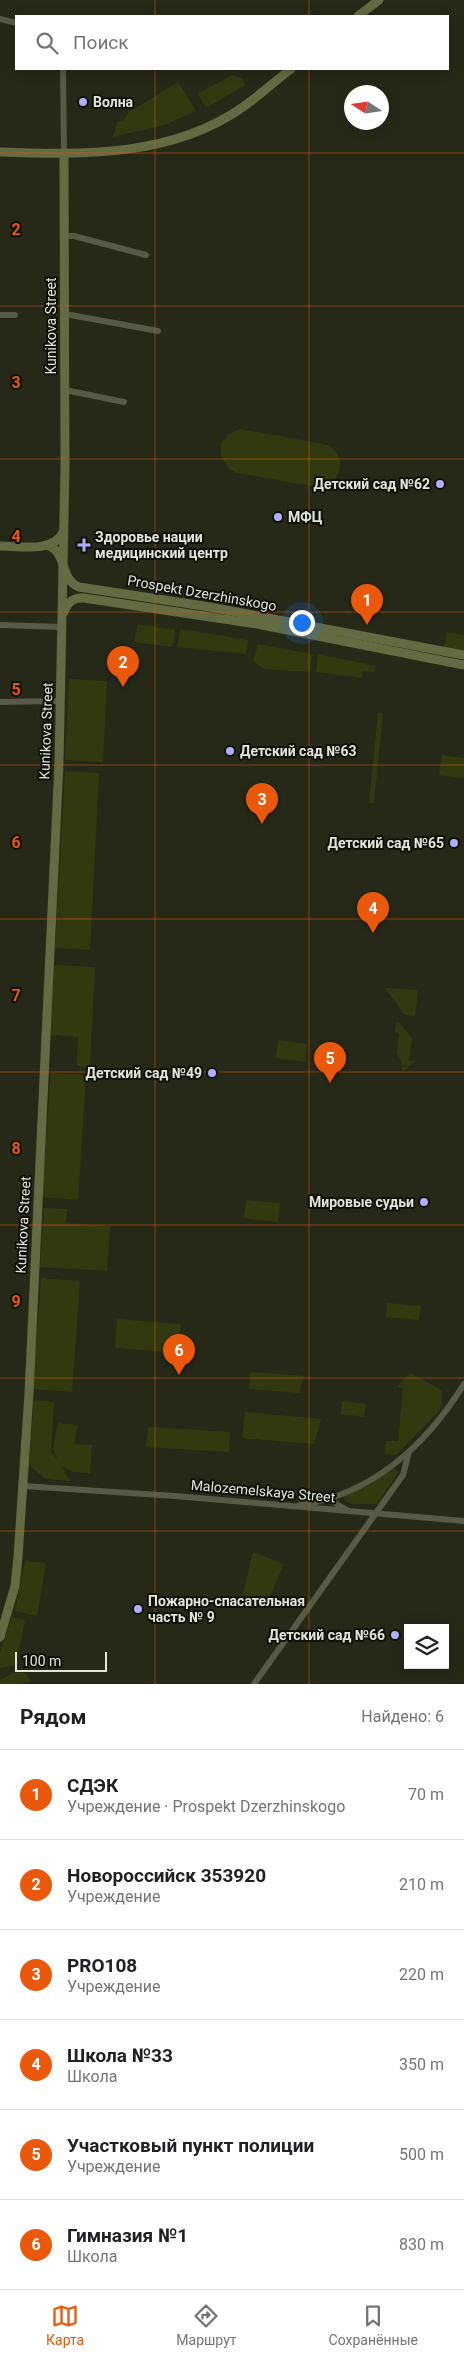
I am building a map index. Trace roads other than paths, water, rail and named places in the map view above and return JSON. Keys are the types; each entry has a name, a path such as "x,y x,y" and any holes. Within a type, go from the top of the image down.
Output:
{"street":[{"path":"359,15 379,0"},
{"path":"0,19 15,23"},
{"name":"Kunikova Street","path":"23,1486 65,591 64,70"},
{"path":"0,152 64,154 144,148 173,140 210,125 243,108 290,70"},
{"path":"64,236 74,236 146,255"},
{"path":"65,314 158,331"},
{"path":"0,315 15,315"},
{"path":"65,390 124,402"},
{"path":"0,546 47,545 56,542 64,529"},
{"path":"47,545 59,553 70,581 79,587"},
{"path":"65,591 79,587"},
{"name":"Prospekt Dzerzhinskogo","path":"79,587 464,655"},
{"path":"65,591 78,598"},
{"path":"63,614 69,602 78,598"},
{"name":"Prospekt Dzerzhinskogo","path":"78,598 258,620 464,665"},
{"path":"0,625 63,627"},
{"path":"0,702 61,701"},
{"path":"0,1638 15,1586 23,1486 294,1505 332,1498 372,1479 409,1452 448,1408 464,1384"},
{"path":"254,1684 403,1475 409,1452"},
{"path":"332,1498 341,1508 355,1513"},
{"name":"Malozemelskaya Street","path":"294,1505 355,1513 464,1521"}],"place":[{"name":"Волна","path":"83,102"},
{"name":"Детский сад №62","path":"440,484"},
{"name":"МФЦ","path":"278,517"},
{"name":"Здоровье нации медицинский центр","path":"84,545"},
{"name":"СДЭК","path":"367,625"},
{"name":"Новороссийск 353920","path":"123,687"},
{"name":"Детский сад №63","path":"230,751"},
{"name":"PRO108","path":"262,824"},
{"name":"Детский сад №65","path":"454,843"},
{"name":"Школа №33","path":"373,933"},
{"name":"Детский сад №49","path":"212,1073"},
{"name":"Участковый пункт полиции","path":"330,1083"},
{"name":"Мировые судьи","path":"424,1202"},
{"name":"Гимназия №1","path":"179,1375"},
{"name":"Пожарно-спасательная часть № 9","path":"138,1609"},
{"name":"Детский сад №66","path":"395,1635"}]}
